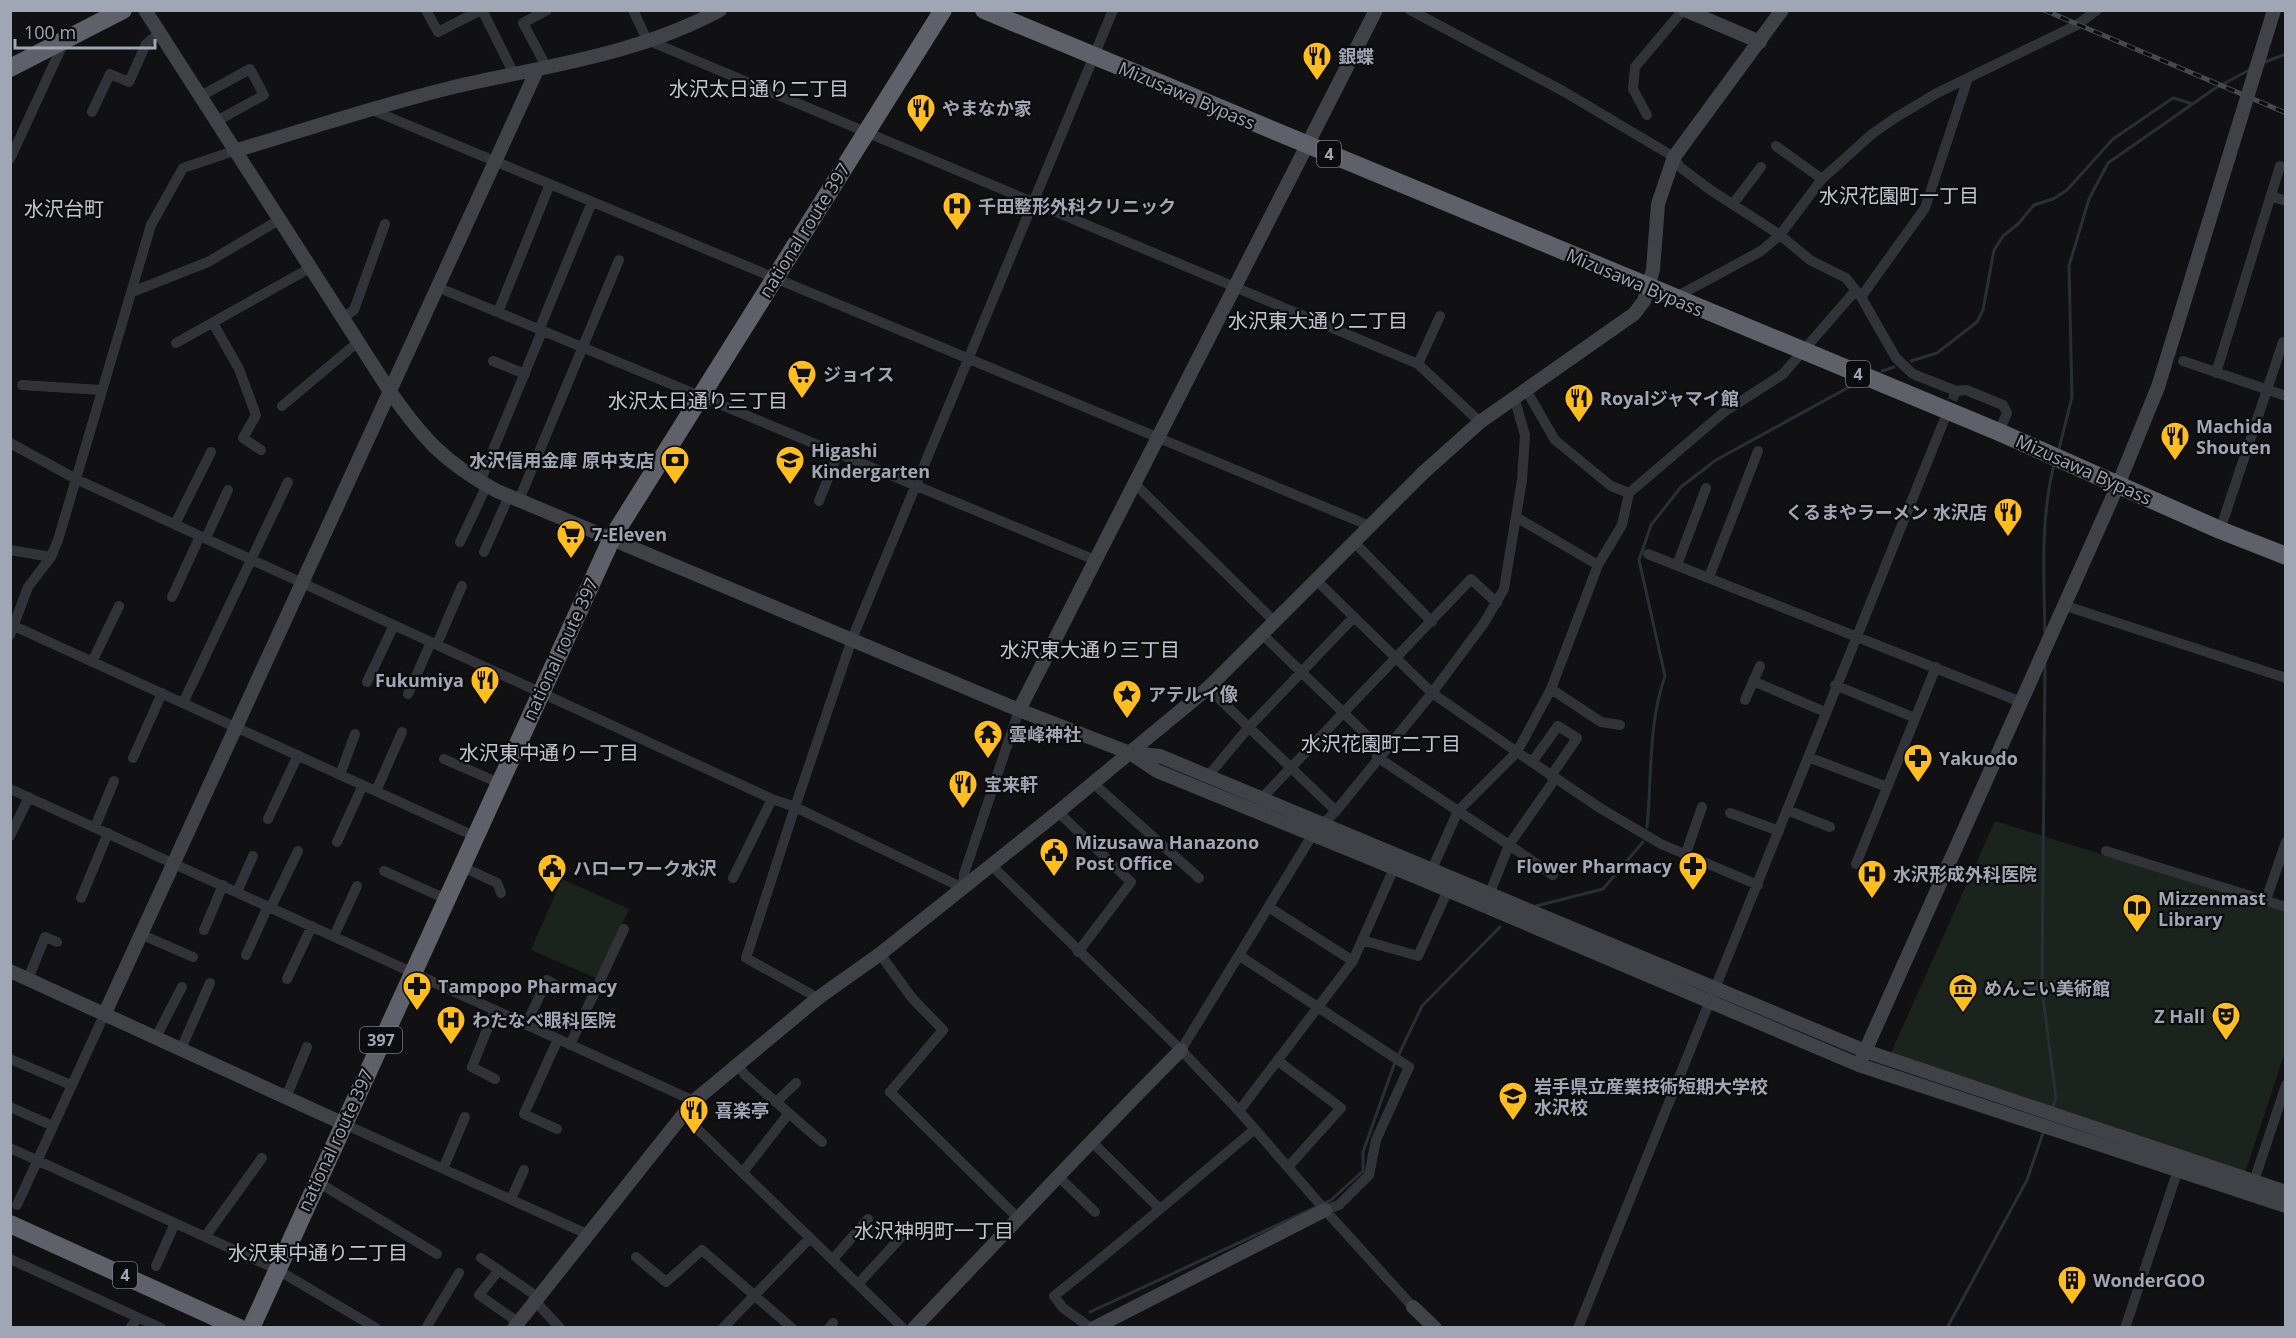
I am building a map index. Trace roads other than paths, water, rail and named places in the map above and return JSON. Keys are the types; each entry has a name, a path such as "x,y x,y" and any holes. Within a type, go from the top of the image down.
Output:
{"highway":[{"path":"10,68 123,10"},
{"name":"national route 397","path":"250,1328 612,538 943,10"},
{"name":"Mizusawa Bypass","path":"984,10 1999,432 2220,530 2286,556"},
{"name":"4","path":"10,1224 239,1328"}],"street":[{"path":"145,10 215,122 414,425 441,455 483,483 1019,710 1130,753 1157,771 1318,830 1713,995 2038,1117"},
{"path":"426,10 438,32 479,11 514,75"},
{"path":"17,1205 437,286 495,161 542,69 524,23 547,10"},
{"path":"633,10 647,40 1418,364 1480,422"},
{"path":"474,836 162,693 12,630 28,587 51,557 151,225 183,168 433,92 542,69 647,40 689,26 720,10"},
{"path":"818,999 746,958 852,639 1113,10"},
{"path":"963,888 964,874 1019,710 1376,10"},
{"path":"1410,10 1563,92 1674,158 1680,166 1780,235 1810,260 1846,278 1896,358 1913,374 1956,391 1966,390 2003,405 2007,412 1999,432"},
{"path":"1647,115 1633,89 1635,67 1684,10 1760,42"},
{"path":"499,1270 479,1295 516,1325 694,1101 818,999 880,954 1058,812 1208,688 1424,472 1480,422 1634,314 1644,301 1648,287 1656,253 1658,204 1674,158 1782,10"},
{"path":"1674,298 1761,251 1780,235 1822,179 1872,134 1919,104 1968,78 2078,25 2097,10"},
{"path":"1859,1065 2118,485 2158,387 2274,10"},
{"path":"92,112 110,74 129,82 146,44 158,34"},
{"path":"10,159 65,40"},
{"path":"199,97 250,69 264,95 215,122"},
{"path":"1429,876 1458,811 1517,752 1551,689 1598,565 1622,525 1629,493 1724,412 1783,374 1802,351 1858,294 1925,208 1968,78"},
{"path":"372,110 1370,526"},
{"path":"1776,146 1822,179"},
{"path":"2217,373 2279,166"},
{"path":"1733,204 1761,167"},
{"path":"498,312 550,184"},
{"path":"2271,196 2286,201"},
{"path":"460,542 592,202"},
{"path":"132,292 208,262 279,220"},
{"path":"343,318 354,310 385,224"},
{"path":"484,552 514,498 619,260"},
{"path":"176,344 310,268"},
{"path":"437,286 1095,560"},
{"path":"1418,364 1440,316"},
{"path":"213,322 239,369 256,415 243,438 261,450"},
{"path":"2220,530 2285,339"},
{"path":"282,406 358,342"},
{"path":"2183,361 2286,396"},
{"path":"492,362 525,374"},
{"path":"22,385 101,390"},
{"path":"1526,390 1555,440 1611,486 1629,493"},
{"path":"914,1328 1019,1219 1057,1175 1181,1050 1318,830 1432,693 1497,603 1504,589 1516,517 1525,435 1514,398"},
{"path":"1578,1328 1758,885 1855,634 1941,428"},
{"path":"10,443 76,479 772,799 795,807 963,888"},
{"path":"1709,577 1758,451"},
{"path":"175,524 211,452"},
{"path":"819,501 838,454"},
{"path":"183,703 288,482"},
{"path":"1134,483 1275,622"},
{"path":"1677,565 1706,488"},
{"path":"172,597 228,490"},
{"path":"1516,517 1598,565"},
{"path":"1354,542 1432,622"},
{"path":"10,550 51,557"},
{"path":"1648,554 1855,634 2021,702"},
{"path":"1261,798 1397,659 1471,579 1497,603"},
{"path":"1316,580 1432,693 1553,777 1600,808 1685,856 1758,885"},
{"path":"408,694 462,586"},
{"path":"10,599 23,601"},
{"path":"2064,605 2286,678"},
{"path":"92,662 119,606"},
{"path":"1208,776 1249,727 1353,618"},
{"path":"367,682 394,625"},
{"path":"1263,634 1344,713 1380,754 1458,811 1553,875"},
{"path":"1745,700 1760,666"},
{"path":"1856,864 1936,667"},
{"path":"1753,681 1825,712"},
{"path":"1835,685 1915,718"},
{"path":"1208,688 1336,811"},
{"path":"1551,689 1601,722 1620,725"},
{"path":"133,758 162,693"},
{"path":"1487,900 1509,846 1577,738 1558,726 1532,762"},
{"path":"376,791 402,732"},
{"path":"340,775 355,734"},
{"path":"1130,753 1160,756 1261,798 1394,868 1429,876 1448,890 1487,900"},
{"path":"268,819 298,756"},
{"path":"1808,757 1887,787"},
{"path":"444,759 499,783"},
{"path":"95,827 114,781"},
{"path":"1094,783 1199,878"},
{"path":"337,842 363,785"},
{"path":"10,789 694,1101"},
{"path":"10,836 28,797"},
{"path":"733,878 772,799"},
{"path":"1685,856 1702,807"},
{"path":"1787,810 1830,827"},
{"path":"1058,812 1131,882 1078,952"},
{"path":"1730,813 1779,831"},
{"path":"81,898 108,833"},
{"path":"2266,900 2286,842"},
{"path":"246,955 298,851"},
{"path":"2106,851 2286,907"},
{"path":"237,892 253,856"},
{"path":"991,865 1181,1050 1239,1111 1413,1307 1435,1328"},
{"path":"461,866 497,883 501,893"},
{"path":"1239,1111 1353,961 1394,868"},
{"path":"384,871 446,899"},
{"path":"204,930 223,885"},
{"path":"334,936 357,886"},
{"path":"1362,940 1418,956 1448,890"},
{"path":"1270,908 1353,961"},
{"path":"287,979 312,926"},
{"path":"570,1045 624,929"},
{"path":"140,934 193,957"},
{"path":"28,979 45,937 57,942"},
{"path":"880,954 912,998 943,1030 890,1092 1019,1219"},
{"path":"1240,956 1409,1067 1376,1140 1369,1175 1338,1205 1093,1328 1063,1308 1054,1296 1133,1234 1159,1208 1255,1129"},
{"path":"10,971 587,1234"},
{"path":"526,1025 547,980 556,985"},
{"path":"181,1049 210,983"},
{"path":"2032,986 2051,985"},
{"path":"156,1037 182,987"},
{"path":"1713,995 1859,1065 2060,1124 2252,1188 2286,1206"},
{"path":"495,1010 472,1067 495,1079"},
{"path":"557,1129 524,1114 558,1039"},
{"path":"286,1097 308,1047"},
{"path":"10,1059 71,1085"},
{"path":"1278,1061 1341,1108 1288,1167"},
{"path":"738,1065 745,1075 822,1142"},
{"path":"776,1102 796,1083"},
{"path":"2252,1188 2286,1085"},
{"path":"10,1107 53,1126"},
{"path":"742,1172 789,1113"},
{"path":"683,1115 903,1328"},
{"path":"443,1169 465,1118"},
{"path":"2060,1124 2178,1170 2252,1188 2286,1192"},
{"path":"1091,1140 1159,1208"},
{"path":"10,1148 276,1269 376,1328"},
{"path":"205,1237 262,1158"},
{"path":"511,1199 524,1170"},
{"path":"2125,1328 2178,1170"},
{"path":"1057,1175 1095,1212"},
{"path":"316,1181 437,1254"},
{"path":"833,1259 868,1219"},
{"path":"156,1266 175,1223"},
{"path":"858,1284 905,1233"},
{"path":"723,1328 810,1238"},
{"path":"636,1257 666,1282 702,1250 792,1328"},
{"path":"481,1258 532,1293 535,1301 560,1328"},
{"path":"10,1260 161,1328"},
{"path":"426,1328 459,1273"},
{"path":"130,1328 138,1318"}],"waterway":[{"path":"2262,63 2286,54"},
{"path":"2058,453 2072,397 2069,266 2089,199 2108,163 2214,89 2251,69"},
{"path":"1911,361 1937,353 1977,322 1983,310 1994,250 2003,236 2018,224 2034,205 2053,199 2067,190 2113,139 2173,98 2193,104"},
{"path":"1882,371 1894,367"},
{"path":"1647,827 1653,732 1665,676 1639,560 1651,525 1681,487 1716,460 1851,386"},
{"path":"2045,634 2045,528 2054,465"},
{"path":"2042,982 2045,662"},
{"path":"1536,906 1603,889 1643,842"},
{"path":"1398,1056 1422,1006 1500,927"},
{"path":"2042,989 2056,1098 2052,1109"},
{"path":"1090,1312 1331,1200 1363,1171 1363,1152 1395,1062"},
{"path":"1947,1328 2027,1180 2044,1130"}],"tunnel":[{"path":"1941,428 1956,391"}],"railway":[{"path":"2044,10 2286,113"}],"place":[{"name":"銀蝶","path":"1317,82"},
{"name":"やまなか家","path":"921,134"},
{"name":"千田整形外科クリニック","path":"957,232"},
{"name":"ジョイス","path":"802,400"},
{"name":"Royalジャマイ館","path":"1579,424"},
{"name":"Machida Shouten","path":"2175,462"},
{"name":"水沢信用金庫 原中支店","path":"675,486"},
{"name":"Higashi Kindergarten","path":"790,486"},
{"name":"くるまやラーメン 水沢店","path":"2008,538"},
{"name":"7-Eleven","path":"571,560"},
{"name":"Fukumiya","path":"485,706"},
{"name":"アテルイ像","path":"1127,720"},
{"name":"雲峰神社","path":"988,760"},
{"name":"Yakuodo","path":"1918,784"},
{"name":"宝来軒","path":"963,810"},
{"name":"Mizusawa Hanazono Post Office","path":"1054,878"},
{"name":"Flower Pharmacy","path":"1693,892"},
{"name":"ハローワーク水沢","path":"552,894"},
{"name":"水沢形成外科医院","path":"1872,900"},
{"name":"Mizzenmast Library","path":"2137,934"},
{"name":"Tampopo Pharmacy","path":"417,1012"},
{"name":"めんこい美術館","path":"1963,1014"},
{"name":"Z Hall","path":"2226,1042"},
{"name":"わたなべ眼科医院","path":"451,1046"},
{"name":"岩手県立産業技術短期大学校 水沢校","path":"1513,1122"},
{"name":"喜楽亭","path":"694,1136"},
{"name":"WonderGOO","path":"2072,1306"}],"district":[{"name":"水沢太日通り二丁目","path":"759,88"},
{"name":"水沢花園町一丁目","path":"1899,195"},
{"name":"水沢台町","path":"64,208"},
{"name":"水沢東大通り二丁目","path":"1318,320"},
{"name":"水沢太日通り三丁目","path":"698,400"},
{"name":"水沢東大通り三丁目","path":"1090,649"},
{"name":"水沢花園町二丁目","path":"1381,743"},
{"name":"水沢東中通り一丁目","path":"549,752"},
{"name":"水沢神明町一丁目","path":"934,1230"},
{"name":"水沢東中通り二丁目","path":"318,1252"}]}
